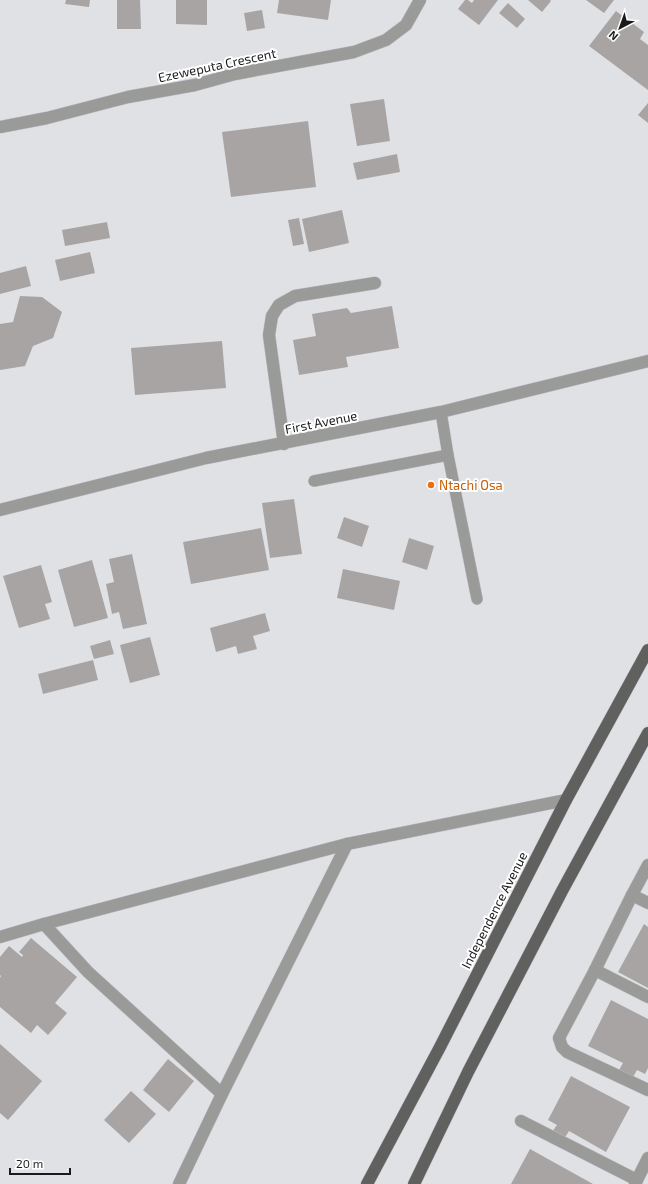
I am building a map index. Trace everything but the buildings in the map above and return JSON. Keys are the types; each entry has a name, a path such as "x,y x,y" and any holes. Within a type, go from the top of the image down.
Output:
{"main road":[{"name":"Independence Avenue","path":"367,1184 440,1047 566,800 648,650"},
{"path":"414,1184 468,1072 648,733"}],"street":[{"name":"Ezeweputa Crescent","path":"0,127 47,118 128,97 235,74 354,52 386,40 406,25 420,0"},
{"path":"284,444 269,335 272,316 279,305 295,296 375,283"},
{"name":"First Avenue","path":"0,510 206,458 284,444 441,412 648,361"},
{"path":"0,937 348,844 566,800"},
{"path":"180,1184 222,1094 348,844"},
{"path":"648,865 595,970 558,1038 562,1047 567,1052 648,1090"},
{"path":"632,895 648,904"},
{"path":"44,924 88,972 222,1094"},
{"path":"595,970 648,997"},
{"path":"521,1121 636,1182 648,1158"}],"lane":[{"path":"441,412 448,455 477,598"},
{"path":"314,481 448,455"}],"place":[{"name":"Ntachi Osa","path":"431,485"}]}
